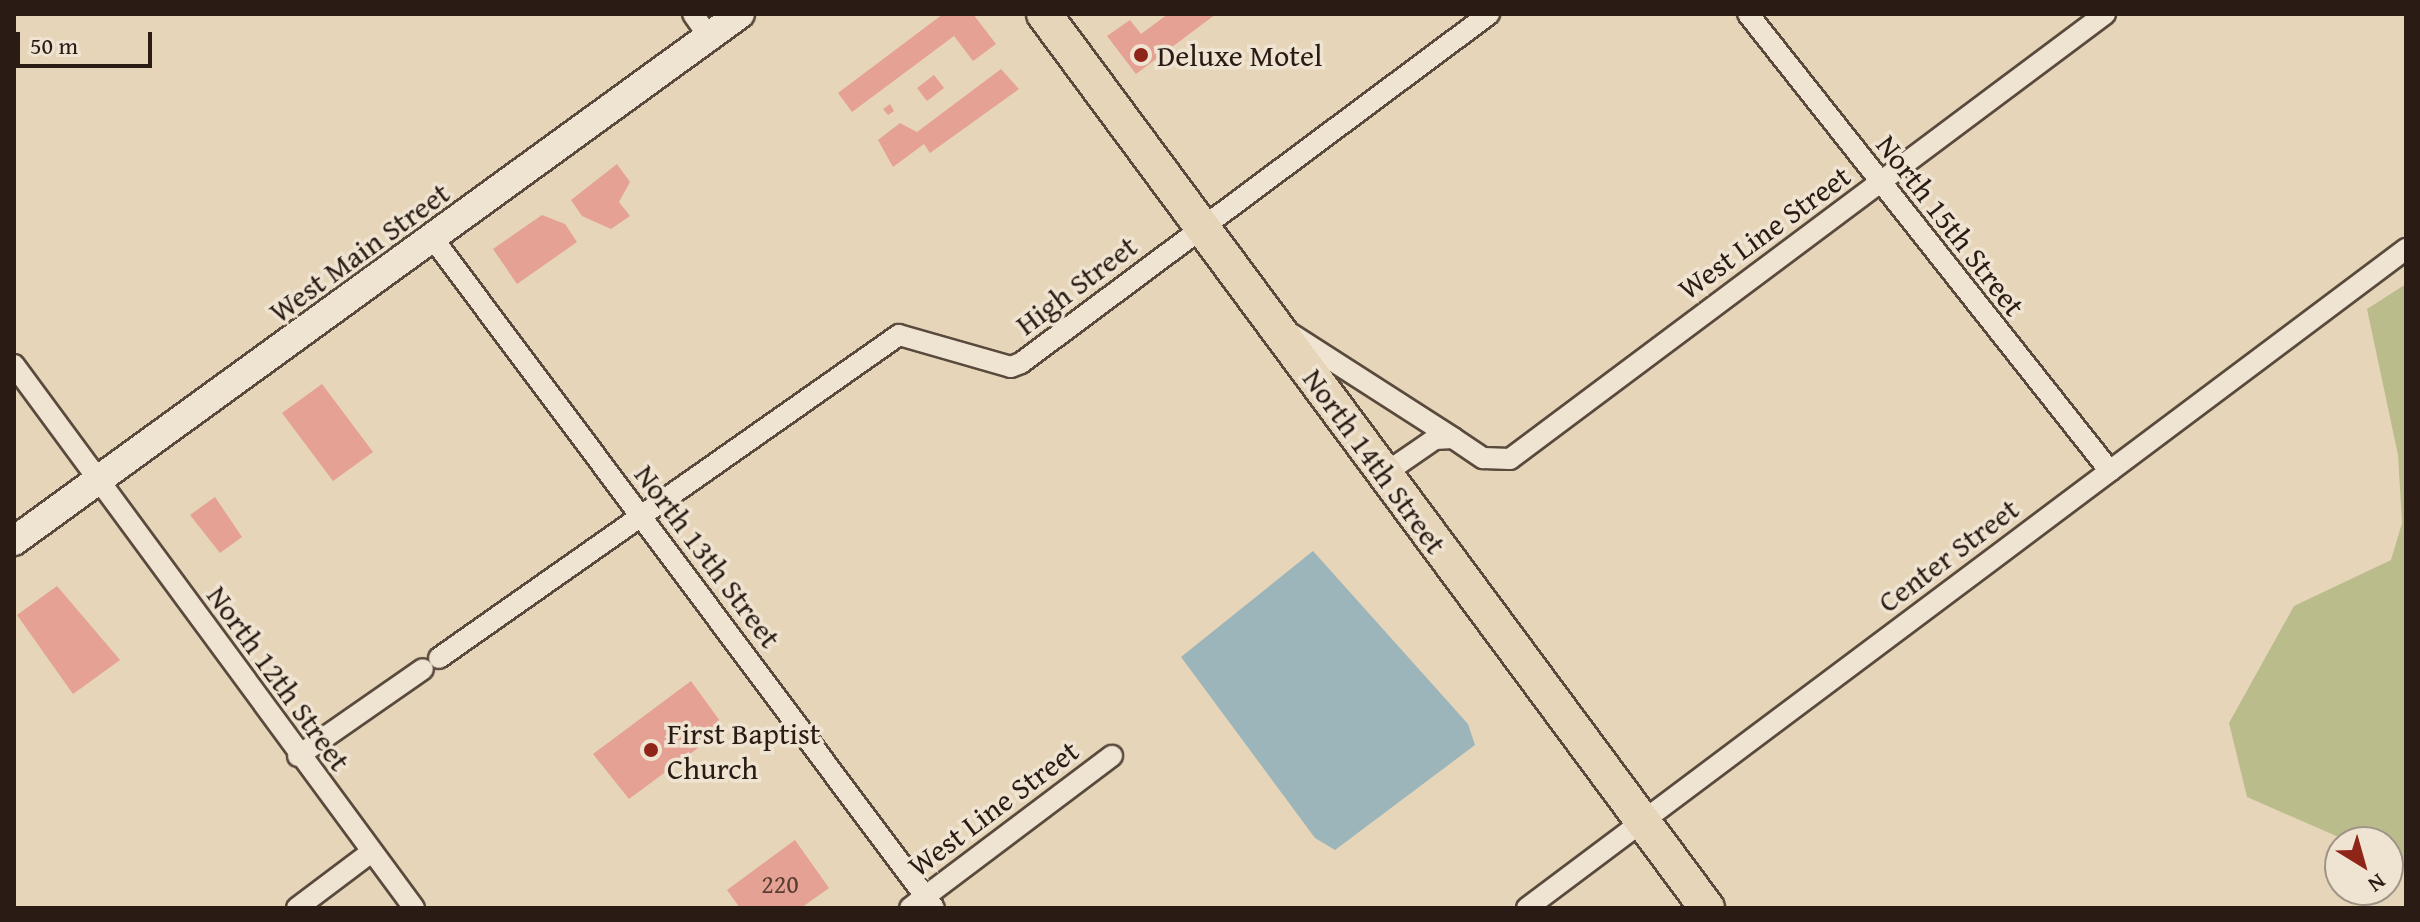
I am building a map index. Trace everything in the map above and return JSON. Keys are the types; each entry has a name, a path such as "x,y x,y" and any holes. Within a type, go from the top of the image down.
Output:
{"highway":[{"name":"North 14th Street","path":"1044,14 1707,908"}],"main road":[{"name":"West Main Street","path":"14,541 434,240 740,14"}],"street":[{"path":"693,14 709,37"},
{"name":"High Street","path":"298,756 643,518 899,335 1011,367 1021,363 1489,14"},
{"name":"North 15th Street","path":"1748,14 2110,471"},
{"name":"West Line Street","path":"1272,322 1483,458 1510,459 2105,14"},
{"name":"North 13th Street","path":"434,240 643,518 923,904"},
{"name":"Center Street","path":"1527,908 2406,249"},
{"name":"North 12th Street","path":"14,365 100,479 298,756 414,908"},
{"path":"1384,474 1435,439 1453,438"},
{"name":"West Line Street","path":"923,904 1112,756"},
{"path":"297,908 370,853"}],"green space":[{"path":"2406,284 2406,866 2404,826 2324,826 2324,831 2247,797 2229,723 2294,606 2391,560 2402,523 2398,455 2367,309"}],"water":[{"path":"1313,551 1468,724 1475,745 1335,850 1315,838 1181,657"}],"building":[{"path":"943,14 973,14 996,44 973,61 954,36 852,112 838,93"},
{"name":"Deluxe Motel","path":"1168,14 1216,14 1136,74 1107,36 1130,20 1141,34"},
{"path":"1001,69 1019,89 930,153 924,144 893,167 878,140 900,123 917,132"},
{"path":"934,75 944,88 927,101 917,88"},
{"path":"890,104 894,111 888,115 883,109"},
{"path":"617,164 630,182 619,202 630,216 611,229 582,216 571,200"},
{"path":"542,215 565,224 577,242 517,284 493,249"},
{"path":"322,384 373,452 333,481 282,413"},
{"path":"215,497 242,537 220,553 190,515"},
{"path":"57,586 120,660 73,694 17,615"},
{"path":"691,681 725,728 629,799 593,754"},
{"path":"795,840 829,888 801,908 740,908 727,890"}],"place":[{"name":"Deluxe Motel","path":"1141,55"},
{"name":"First Baptist Church","path":"651,750"}]}
